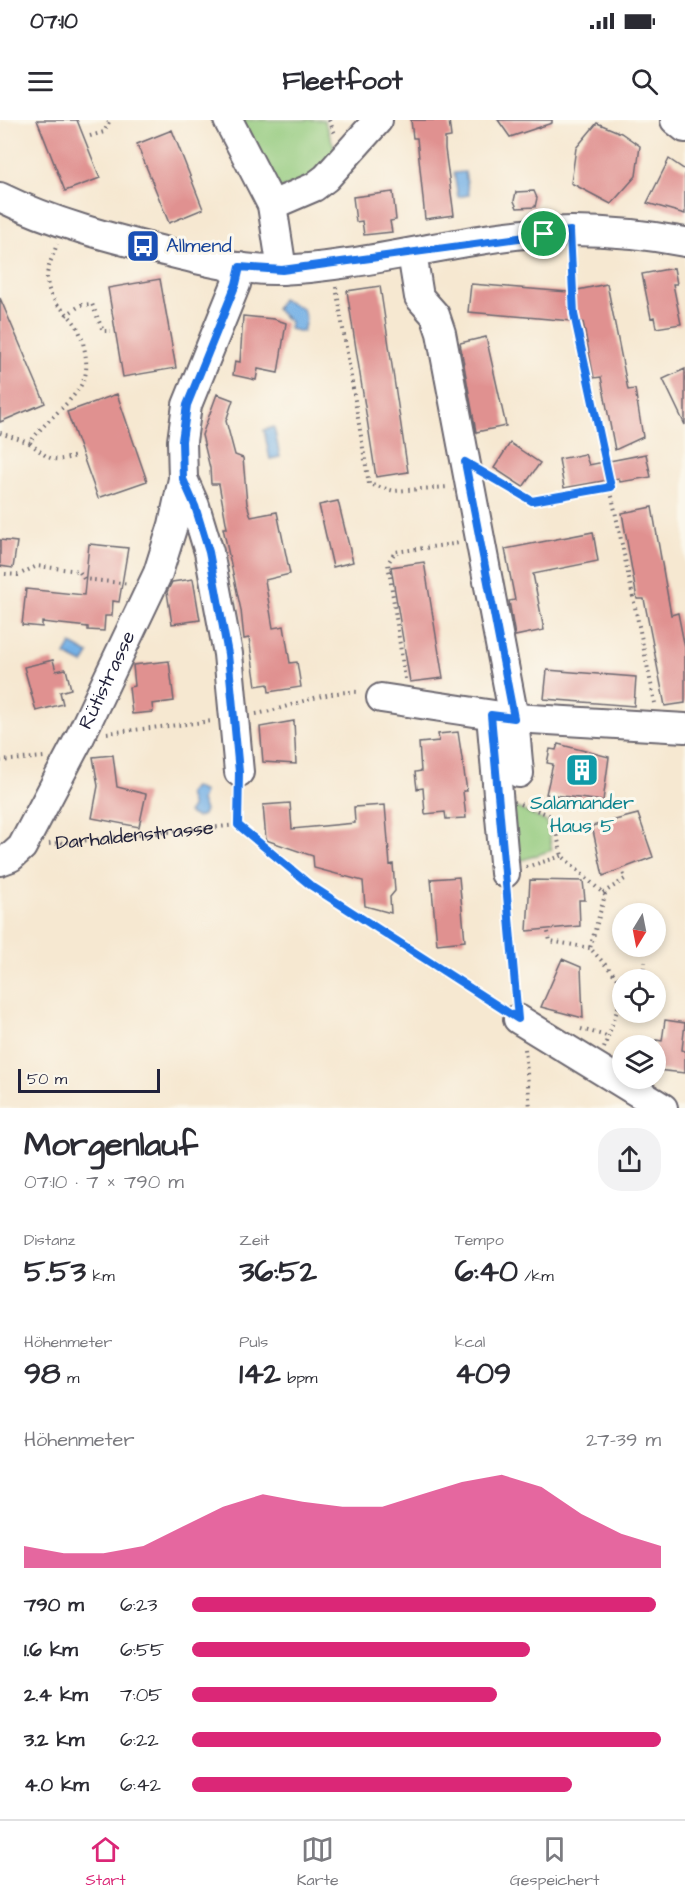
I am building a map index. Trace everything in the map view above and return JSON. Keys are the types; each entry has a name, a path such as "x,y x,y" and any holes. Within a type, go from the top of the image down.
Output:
{"street":[{"path":"228,120 272,205 282,270"},
{"path":"272,205 314,187 326,178 378,120"},
{"path":"675,120 685,128"},
{"path":"0,197 64,223 153,248 240,267 282,270 412,253 502,238 570,231 656,237 685,242"},
{"path":"412,253 419,297 435,315 441,333 480,540 502,717 505,873"},
{"path":"239,772 228,654 209,552 195,506 183,479 182,441 187,405 236,284 240,267"},
{"name":"Rütistrasse","path":"11,854 76,743 152,585 167,550 183,479"},
{"path":"394,699 502,717 672,728"},
{"path":"502,717 519,773"},
{"path":"518,1019 663,1108"}],"path":[{"path":"90,136 104,132 110,120"},
{"path":"30,443 41,426 79,388 86,377 86,362 77,326 52,301 46,277 64,223"},
{"path":"570,231 574,314 611,487 672,728"},
{"path":"332,264 369,484 394,491 468,474 532,501 611,487"},
{"path":"66,315 81,305 92,304 103,331 111,331"},
{"path":"0,433 30,443 49,458 58,461 76,456"},
{"path":"0,761 46,757 76,743 284,709 342,691 363,692 394,699 388,562 394,552 480,540"},
{"path":"5,574 18,575 37,566 79,571 84,579 152,585"},
{"path":"238,825 239,772"},
{"path":"519,773 518,802 552,816 562,856 606,896 590,948"},
{"name":"Darhaldenstrasse","path":"11,854 238,825 310,885 518,1019"},
{"path":"530,1108 523,1031 518,1019 505,873 562,856"},
{"path":"603,893 625,879 623,872"},
{"path":"548,932 550,941 590,948 612,972"},
{"path":"644,969 645,962"},
{"path":"600,1069 612,1023"},
{"path":"575,1027 607,1036"}],"green space":[{"path":"237,120 324,120 337,154 313,179 276,190"},
{"path":"513,806 547,822 552,850 517,862"}],"water":[{"path":"465,172 469,195 458,197 454,173"},
{"path":"282,299 303,309 306,319 303,332 289,329 290,322 276,309"},
{"path":"274,427 280,457 270,459 264,430"},
{"path":"71,644 89,654 83,664 65,655"},
{"path":"194,787 204,792 201,801 205,810 203,815 197,818 188,813 192,807 188,794"}],"building":[{"path":"37,120 77,120 100,178 65,191"},
{"path":"411,120 449,120 451,137 445,138 445,149 454,215 425,219 417,138 413,138"},
{"path":"498,120 552,120 552,123 510,137"},
{"path":"597,123 621,133 640,146 636,176 611,204 571,183 576,148"},
{"path":"172,130 203,209 169,223 137,144"},
{"path":"669,159 685,170 685,214 647,203"},
{"path":"534,191 537,198 535,207 517,208 514,201 516,192"},
{"path":"393,192 396,220 390,221 392,232 364,235 362,221 356,222 353,197"},
{"path":"674,268 677,284 673,284 681,324 656,328 654,317 651,318 642,274"},
{"path":"160,279 176,368 123,377 108,288"},
{"path":"471,284 568,292 607,284 628,390 635,389 643,437 615,450 601,377 594,378 583,322 468,312"},
{"path":"380,286 408,472 376,477 347,291"},
{"path":"0,298 45,403 0,422"},
{"path":"243,316 274,319 286,323 278,373 258,369 256,380 233,375 235,361 240,362"},
{"path":"486,337 506,426 476,432 460,343"},
{"path":"685,369 685,425 663,379"},
{"path":"117,394 147,481 98,498 67,412"},
{"path":"217,394 233,400 226,421 235,455 243,458 247,504 251,517 277,512 290,574 265,580 273,628 284,626 290,663 297,662 301,687 269,692 268,684 256,686 249,638 244,639 241,610 223,528 227,528 219,484 211,484 210,468 202,435"},
{"path":"510,443 540,463 523,487 494,468"},
{"path":"585,454 589,465 646,454 651,477 620,482 619,478 564,488 559,459"},
{"path":"338,501 353,562 333,567 319,505"},
{"path":"652,507 671,615 678,613 685,648 685,703 665,706 644,599 637,599 622,513"},
{"path":"593,532 598,561 533,574 544,630 515,636 509,601 515,600 505,549"},
{"path":"0,540 17,542 13,568 0,566"},
{"path":"89,544 128,548 119,602 113,601 112,616 105,616 104,631 42,622 42,627 22,625 26,589 84,595"},
{"path":"424,562 443,678 410,682 391,567"},
{"path":"193,579 200,620 172,624 167,592 172,582"},
{"path":"53,660 56,671 66,669 71,689 60,692 63,704 36,711 24,667"},
{"path":"169,661 174,701 152,704 153,712 132,714 129,687 135,686 133,665"},
{"path":"547,670 636,677 634,706 544,699"},
{"path":"294,721 296,764 263,762 260,727"},
{"path":"458,732 467,791 463,791 466,818 446,819 445,812 425,814 423,788 417,789 415,772 421,771 419,743 439,741 438,734"},
{"name":"Salamander Haus 5","path":"558,744 609,757 603,801 546,794 553,764 547,763 550,749 556,750"},
{"path":"113,755 117,787 146,794 139,827 92,818 98,786 93,757"},
{"path":"290,803 292,829 355,823 354,807 385,805 390,865 393,864 395,891 390,897 391,913 365,906 363,881 314,868 313,856 266,840 263,805"},
{"path":"638,814 653,857 603,876 592,826"},
{"path":"459,877 465,941 437,944 431,879"},
{"path":"530,880 583,881 585,900 579,900 580,926 527,931"},
{"path":"562,959 581,967 583,1018 541,1007"},
{"path":"666,1020 685,1023 682,1050 685,1051 685,1073 666,1071 666,1035 663,1035"}],"place":[{"name":"Allmend","path":"143,246"},
{"name":"Salamander Haus 5","path":"582,770"}],"route":[{"path":"570,231 574,314 611,487 532,501 465,462 514,718 491,715 518,1019 310,885 238,825 239,772 228,654 209,552 195,506 183,479 182,441 187,405 236,284 240,267 282,270 544,234 570,231"}]}
